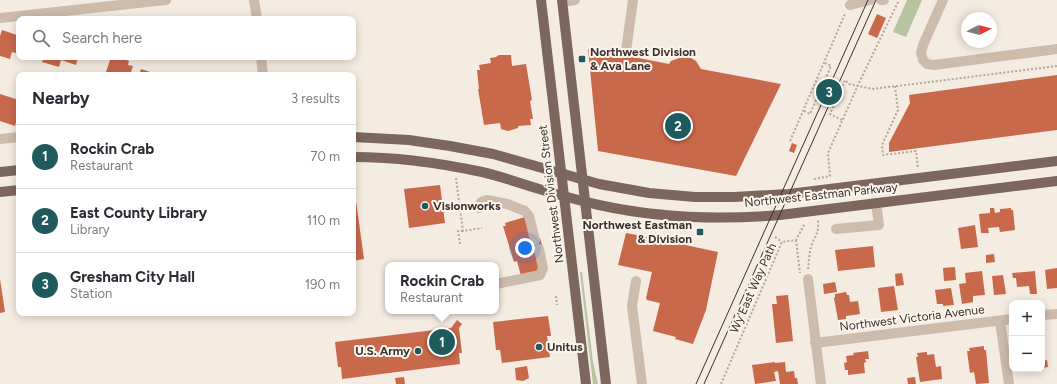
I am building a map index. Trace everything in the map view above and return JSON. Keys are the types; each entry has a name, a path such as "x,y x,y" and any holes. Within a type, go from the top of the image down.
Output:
{"main road":[{"name":"Northwest Division Street","path":"541,0 586,384"},
{"path":"562,1 606,384"},
{"name":"Northwest Eastman Parkway","path":"356,137 409,140 450,146 493,154 597,184 649,193 694,197 734,197 789,194 1057,161"},
{"name":"Northwest Eastman Parkway","path":"356,157 403,159 454,167 489,174 586,201 646,212 692,217 751,217 817,211 1057,180"},
{"path":"0,172 16,170"},
{"path":"0,192 16,190"}],"street":[{"path":"18,16 166,0"},
{"path":"254,0 257,16"},
{"path":"562,1 575,0"},
{"path":"626,51 633,0"},
{"path":"850,5 870,0"},
{"path":"943,0 921,53 923,60 927,64 934,65 1057,49"},
{"path":"0,18 16,16"},
{"path":"261,60 263,72"},
{"path":"0,139 16,137"},
{"path":"479,208 481,202 487,200 507,204 525,212 529,216 537,244 543,268 540,275 499,283"},
{"path":"836,229 879,224 876,203"},
{"path":"808,279 821,384"},
{"path":"636,281 632,306 642,384"},
{"path":"1045,315 1057,314"},
{"name":"Northwest Victoria Avenue","path":"815,343 1009,319"},
{"path":"1000,320 1008,384"}],"path":[{"path":"814,179 830,176 828,153 858,85 899,0"},
{"path":"790,141 850,5"},
{"path":"804,111 810,114 822,87 831,66 825,63"},
{"path":"842,120 830,114 845,80 849,84 873,89 1057,66"},
{"path":"895,86 898,110 882,146 883,155 916,151 919,178"},
{"path":"454,167 463,231"},
{"path":"796,240 800,280 808,279 811,246 817,236 818,231 817,211"},
{"name":"Wy'East Way Path","path":"721,384 782,242 796,240 805,223 817,211"},
{"path":"460,244 458,231 482,228"},
{"path":"775,237 782,242"},
{"path":"556,296 557,305"}],"green space":[{"path":"907,0 922,0 906,37 893,32"},
{"path":"580,272 582,272 593,362 598,384 593,384"}],"building":[{"path":"877,14 886,18 877,38 868,34"},
{"path":"2,30 16,35 16,53 12,52 10,59 0,56 0,36"},
{"path":"588,49 669,64 671,61 682,57 691,58 696,61 701,69 781,84 736,176 598,151"},
{"path":"499,55 511,55 512,66 526,64 532,100 530,101 533,119 530,119 531,125 518,126 518,128 508,131 501,129 500,123 484,125 478,89 477,70 480,70 479,65 491,63 490,58"},
{"path":"43,60 61,60 59,67 42,62"},
{"path":"61,60 77,60 76,65"},
{"path":"110,60 126,60 129,61 128,65 133,66 131,72 106,72"},
{"path":"141,69 150,72 140,72"},
{"path":"1057,75 1057,130 889,152 889,143 910,103 909,95"},
{"path":"0,94 16,99 15,126 0,121"},
{"path":"792,143 797,145 794,153 789,151"},
{"name":"Visionworks","path":"440,185 445,223 409,228 404,189"},
{"path":"356,201 364,259 356,260"},
{"path":"990,208 994,208 995,213 1000,212 1000,209 1011,208 1011,210 1013,210 1015,230 1000,232 999,227 988,228 989,233 981,233 979,214 990,213"},
{"path":"525,217 532,241 540,238 543,248 534,251 540,270 521,276 517,261 514,262 503,226 506,226 505,223"},
{"path":"975,225 978,247 961,249 958,228"},
{"path":"626,233 663,240 664,235 677,238 676,243 718,252 706,310 693,344 675,339 676,337 653,331 660,303 647,300 646,298 652,272 618,265"},
{"path":"873,246 875,267 838,271 835,250"},
{"path":"994,254 995,262 986,263 986,255"},
{"path":"955,267 956,280 944,281 943,268"},
{"path":"1057,268 1057,288 1047,289 1045,270"},
{"path":"982,271 985,295 973,296 973,302 962,304 959,284 966,283 965,273"},
{"path":"1035,271 1037,294 1030,294 1029,286 1017,287 1016,278 1013,278 1012,273"},
{"path":"902,273 904,285 896,286 895,274"},
{"path":"1003,275 1006,294 994,295 992,276"},
{"path":"0,279 5,312 0,313"},
{"path":"835,282 837,292 824,294 823,284"},
{"path":"894,286 898,310 881,312 878,288"},
{"path":"951,288 954,305 943,306 943,304 937,304 935,290"},
{"path":"846,292 847,295 849,295 850,302 858,301 860,314 846,316 846,319 838,320 834,298 835,294"},
{"path":"788,295 793,341 776,343 772,304 777,304 776,296"},
{"path":"548,316 551,336 547,336 550,357 502,363 500,350 496,350 493,322"},
{"path":"457,320 462,324 459,328 462,353 459,353 460,364 342,379 341,367 338,367 335,342 451,328"},
{"path":"984,346 984,350 986,350 989,383 976,384 974,372 970,373 967,351 970,351 969,348"},
{"path":"868,351 869,359 865,359 866,362 864,363 865,373 848,375 848,370 845,370 844,363 847,362 846,356 854,355 853,353"},
{"path":"927,352 927,355 934,354 936,367 941,366 942,379 920,382 916,357 918,357 917,353"},
{"path":"1045,360 1047,360 1048,367 1045,368"},
{"path":"785,362 786,372 794,371 798,384 780,384 778,371 774,372 776,381 755,384 752,365"},
{"path":"527,366 529,378 523,381 516,380 515,368"},
{"path":"404,377 405,384 396,384 395,378"},
{"path":"915,377 916,384 908,384 907,378"}],"tram line":[{"path":"696,384 868,0"},
{"path":"704,384 876,0"}],"place":[{"name":"Northwest Division & Ava Lane","path":"582,59"},
{"name":"Gresham City Hall","path":"829,92"},
{"name":"East County Library","path":"678,126"},
{"name":"Visionworks","path":"425,206"},
{"name":"Northwest Eastman & Division","path":"700,232"},
{"name":"Rockin Crab","path":"442,342"},
{"name":"Unitus","path":"539,347"},
{"name":"U.S. Army","path":"418,351"}]}
